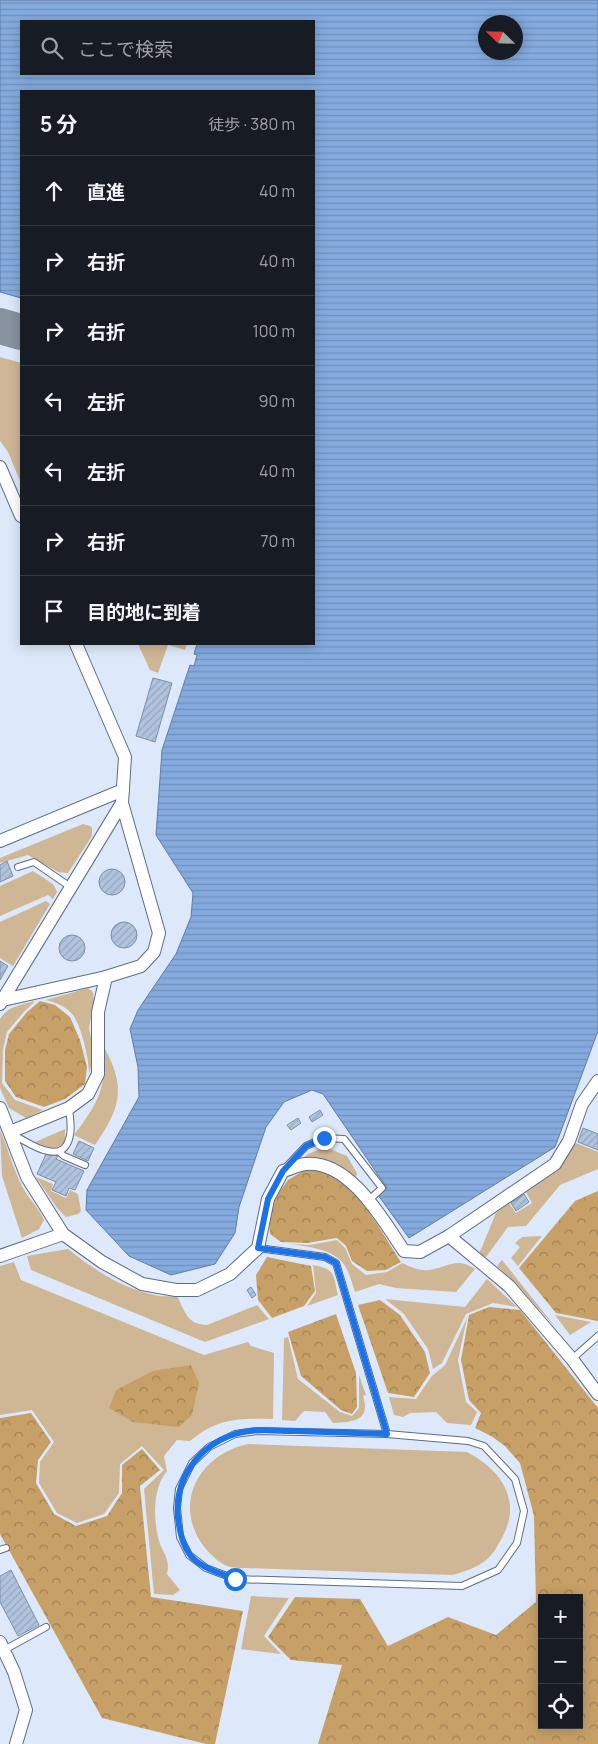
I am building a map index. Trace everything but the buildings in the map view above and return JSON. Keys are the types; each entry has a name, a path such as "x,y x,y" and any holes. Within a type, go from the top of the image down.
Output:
{"street":[{"path":"0,467 20,514"},
{"path":"1,1002 106,977 141,966 154,952 159,933 123,796 124,757 76,645"},
{"path":"0,841 123,796"},
{"path":"1,1002 72,888 123,796"},
{"path":"10,1132 69,1108 88,1094 98,1074 98,1012 106,977"},
{"path":"0,1108 27,1177 62,1234 102,1262 142,1284 176,1290 197,1290 230,1274 258,1248 268,1199 283,1171 306,1164 333,1168 363,1192 404,1251 420,1252 449,1236 555,1164 569,1141 582,1104 598,1081"},
{"path":"0,1256 62,1234"},
{"path":"449,1236 509,1286 572,1359 598,1394"},
{"path":"2,1646 14,1672 26,1710 16,1744"}],"lane":[{"path":"18,867 34,862 72,888"},
{"path":"59,1152 68,1143 70,1131 69,1108"},
{"path":"10,1132 42,1149 59,1152 85,1165"},
{"path":"283,1171 306,1146 324,1138 344,1139 382,1188 368,1200"},
{"path":"258,1248 325,1257 336,1263 387,1434"},
{"path":"572,1359 598,1336"},
{"path":"257,1431 387,1434 468,1441 484,1446 515,1479 524,1511 517,1542 498,1570 462,1586 235,1579 206,1568 189,1556 180,1537 177,1508 179,1489 192,1463 209,1447 235,1434 257,1431"},
{"path":"2,1646 46,1627"}],"shaded area":[{"path":"0,357 20,363 20,481 8,452 0,441"},
{"path":"138,645 168,645 158,673 150,670"},
{"path":"168,645 187,645 185,650"},
{"path":"83,824 92,828 92,836 68,873 58,872 28,855 0,863 0,858"},
{"path":"33,871 53,884 57,892 53,899 48,895 0,916 0,886"},
{"path":"46,901 50,904 13,966 0,958 0,922"},
{"path":"88,988 93,992 94,1000 89,1028 94,1052 89,1075 84,1044 76,1020 64,1007 46,1000"},
{"path":"35,1001 7,1032 3,1050 2,1083 15,1100 43,1110 26,1118 9,1108 0,1088 0,1019 7,1011"},
{"path":"103,1045 115,1073 118,1096 111,1119 95,1145 74,1135 95,1104 99,1094 104,1072"},
{"path":"65,1129 65,1142 60,1147 50,1148 35,1142"},
{"path":"0,1130 22,1186 44,1220 39,1229 22,1238 2,1176"},
{"path":"576,1143 598,1152 598,1169 560,1185 526,1226 508,1227 486,1257 479,1254 496,1213 509,1203 516,1213 532,1203 526,1192 555,1171"},
{"path":"325,1147 347,1156 357,1173 356,1178 325,1161 311,1158 302,1159 308,1154"},
{"path":"36,1177 53,1184 51,1191 66,1198 70,1190 78,1194 81,1211 78,1214 66,1217 57,1208"},
{"path":"542,1236 518,1266 511,1258 520,1247 515,1243 522,1237"},
{"path":"337,1240 345,1248 352,1264 366,1275 387,1272 402,1263 422,1270 435,1269 457,1263 468,1265 475,1269 456,1292 396,1288 379,1284 355,1292 347,1269 341,1260 328,1252 291,1244 310,1245"},
{"path":"68,1249 87,1264 130,1288 157,1296 177,1296 185,1312 195,1323 207,1325 257,1305 269,1319 205,1342 31,1270 27,1256"},
{"path":"502,1260 557,1329 497,1266"},
{"path":"14,1262 21,1280 204,1355 248,1342 251,1346 274,1353 273,1419 239,1419 219,1424 200,1433 190,1441 177,1440 164,1456 167,1471 162,1478 156,1496 155,1516 160,1544 167,1562 167,1574 180,1590 173,1595 154,1594 144,1489 164,1470 142,1446 120,1464 119,1493 104,1514 77,1523 57,1513 39,1483 40,1462 54,1442 32,1410 0,1415 0,1266"},
{"path":"313,1265 330,1271 334,1278 338,1295 307,1306 316,1293"},
{"path":"487,1279 517,1307 493,1303 466,1314 442,1363 433,1369 428,1349 404,1314 385,1299 465,1307"},
{"path":"555,1315 591,1322 570,1335"},
{"path":"467,1318 458,1360 466,1402 477,1412 471,1425 447,1423 436,1412 410,1413 403,1417 394,1415 389,1397 416,1399 432,1376 445,1365"},
{"path":"288,1337 298,1379 340,1412 352,1416 359,1408 359,1375 366,1395 363,1396 365,1404 362,1415 353,1421 333,1423 325,1412 304,1411 295,1421 282,1420 284,1338"},
{"path":"248,1444 467,1452 489,1467 504,1486 509,1498 508,1522 503,1536 488,1559 473,1568 453,1575 229,1567 214,1558 200,1541 193,1525 190,1509 192,1494 197,1480 217,1457 232,1449"},
{"path":"251,1596 289,1598 264,1636 281,1654 241,1649"}],"green space":[{"path":"40,1001 55,1005 70,1017 80,1040 87,1067 85,1084 65,1099 44,1107 16,1097 5,1081 5,1050 9,1034 27,1012"},
{"path":"303,1171 319,1171 331,1175 343,1183 366,1208 401,1262 386,1270 367,1271 352,1261 346,1246 337,1238 307,1243 281,1242 270,1234 269,1219 277,1195 288,1180"},
{"path":"598,1191 598,1321 556,1313 519,1268 575,1201"},
{"path":"267,1257 311,1266 315,1291 304,1306 272,1318 258,1300 256,1275"},
{"path":"380,1300 400,1315 425,1352 430,1373 414,1397 388,1393 358,1305"},
{"path":"489,1307 520,1310 598,1408 598,1744 318,1744 342,1665 291,1660 268,1637 295,1597 360,1599 388,1646 448,1617 496,1635 536,1602 534,1516 520,1463 505,1446 475,1428 481,1413 469,1400 461,1360 469,1315"},
{"path":"336,1314 356,1373 357,1407 352,1414 341,1410 301,1376 288,1332"},
{"path":"191,1365 199,1383 192,1415 179,1427 133,1422 109,1408 116,1390 153,1371"},
{"path":"31,1413 51,1442 38,1460 36,1483 54,1514 76,1526 107,1516 122,1493 122,1465 142,1449 160,1470 140,1486 151,1597 243,1611 215,1744 206,1744 102,1718 0,1534 0,1418"}],"water":[{"path":"0,0 598,0 598,1031 555,1147 409,1238 378,1195 387,1188 323,1094 312,1090 284,1102 266,1127 239,1207 235,1233 215,1264 171,1275 129,1256 86,1210 87,1190 139,1097 138,1067 130,1029 138,1010 176,954 191,917 193,893 156,835 162,750 190,665 194,666 197,655 194,654 197,645 315,645 315,90 20,90 20,298 0,292"}],"taxiway":[{"path":"0,326 20,332"}],"route":[{"path":"235,1579 206,1568 189,1556 180,1537 177,1508 179,1489 192,1463 209,1447 235,1434 257,1431 387,1434 336,1263 325,1257 258,1248 268,1199 283,1171 306,1146 324,1138"}]}
